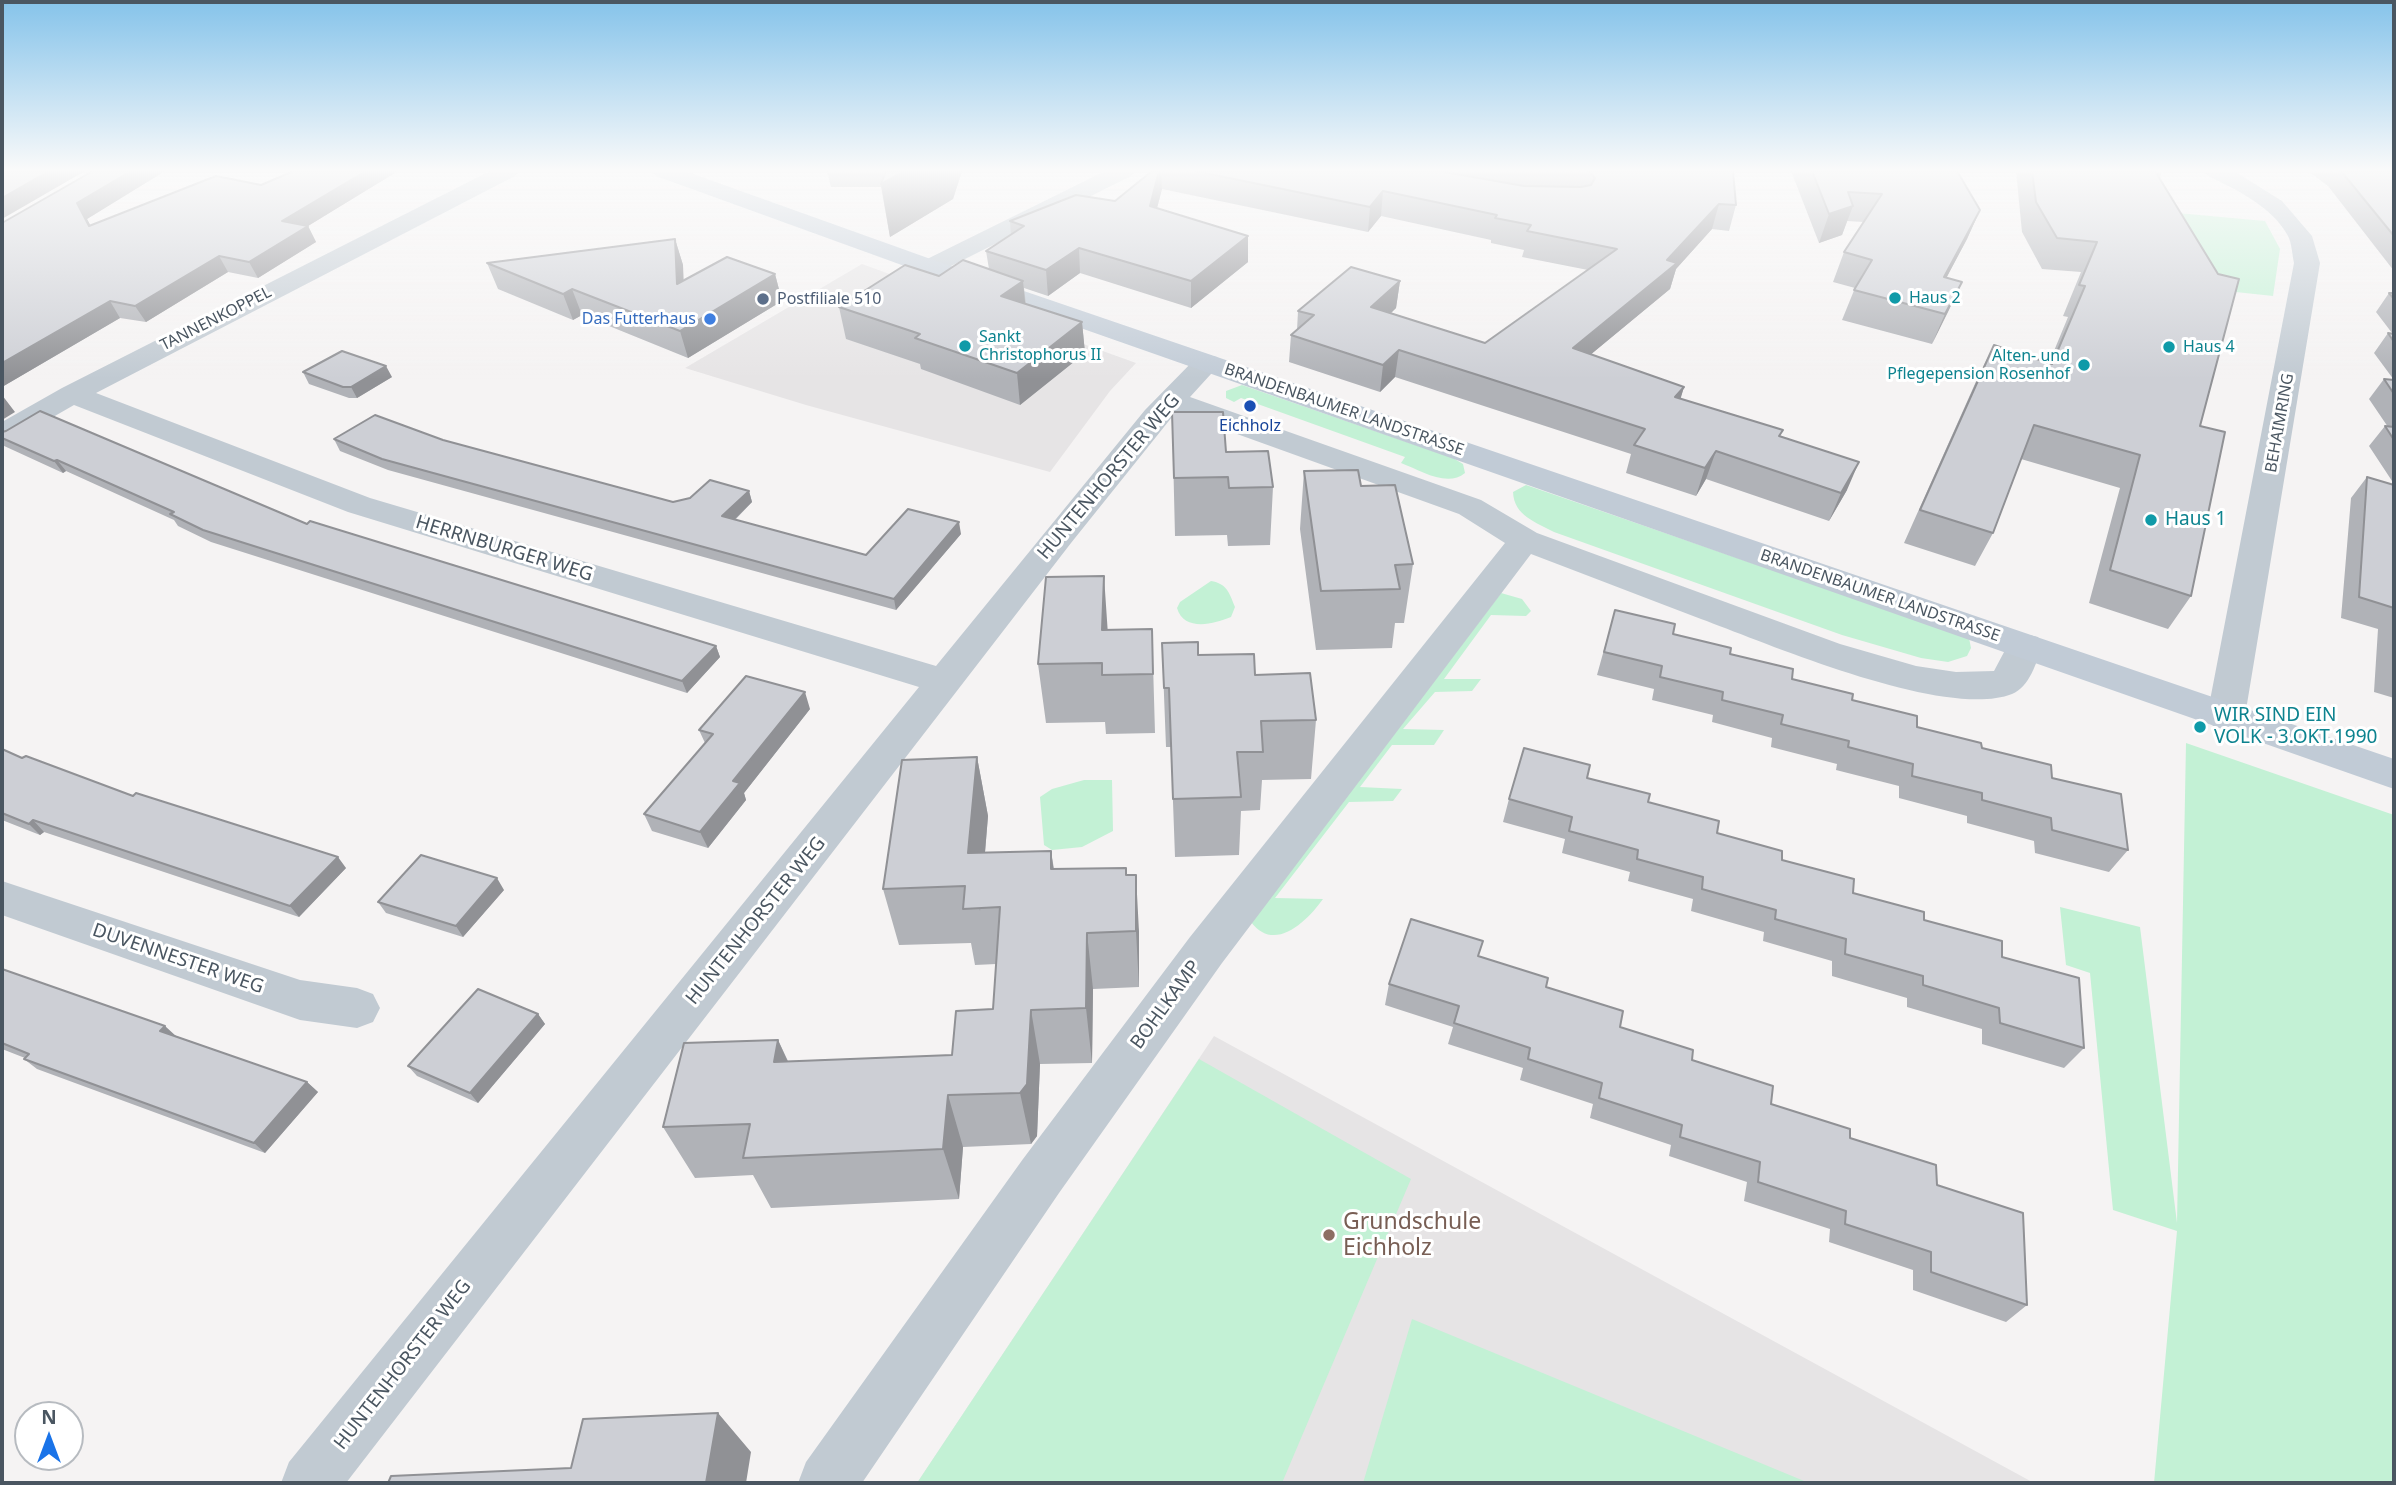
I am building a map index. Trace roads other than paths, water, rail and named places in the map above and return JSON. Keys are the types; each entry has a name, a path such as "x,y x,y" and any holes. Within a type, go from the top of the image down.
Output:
{"main road":[{"name":"BRANDENBAUMER LANDSTRASSE","path":"856,240 2394,774"}],"street":[{"name":"TANNENKOPPEL","path":"2,434 72,394 372,240"},
{"path":"930,267 984,240"},
{"name":"BEHAIMRING","path":"2226,716 2307,263 2302,240"},
{"name":"HUNTENHORSTER WEG","path":"310,1483 1059,536 1171,400 1207,363"},
{"name":"HERRNBURGER WEG","path":"72,394 359,505 944,682"},
{"name":"BRANDENBAUMER LANDSTRASSE","path":"1171,400 1471,507 1525,540 1827,653 1916,679 1956,685 2002,684 2010,678 2025,646"},
{"name":"BOHLKAMP","path":"827,1483 1011,1219 1206,950 1525,540"},
{"name":"DUVENNESTER WEG","path":"2,898 300,1000 357,1008"}],"place":[{"name":"Haus 2","path":"1895,298"},
{"name":"Postfiliale 510","path":"763,299"},
{"name":"Das Futterhaus","path":"710,319"},
{"name":"Sankt Christophorus II","path":"965,346"},
{"name":"Haus 4","path":"2169,347"},
{"name":"Alten- und Pflegepension Rosenhof","path":"2084,365"},
{"name":"Eichholz","path":"1250,406"},
{"name":"Haus 1","path":"2151,520"},
{"name":"WIR SIND EIN VOLK - 3.OKT.1990","path":"2200,727"},
{"name":"Grundschule Eichholz","path":"1329,1235"}]}
